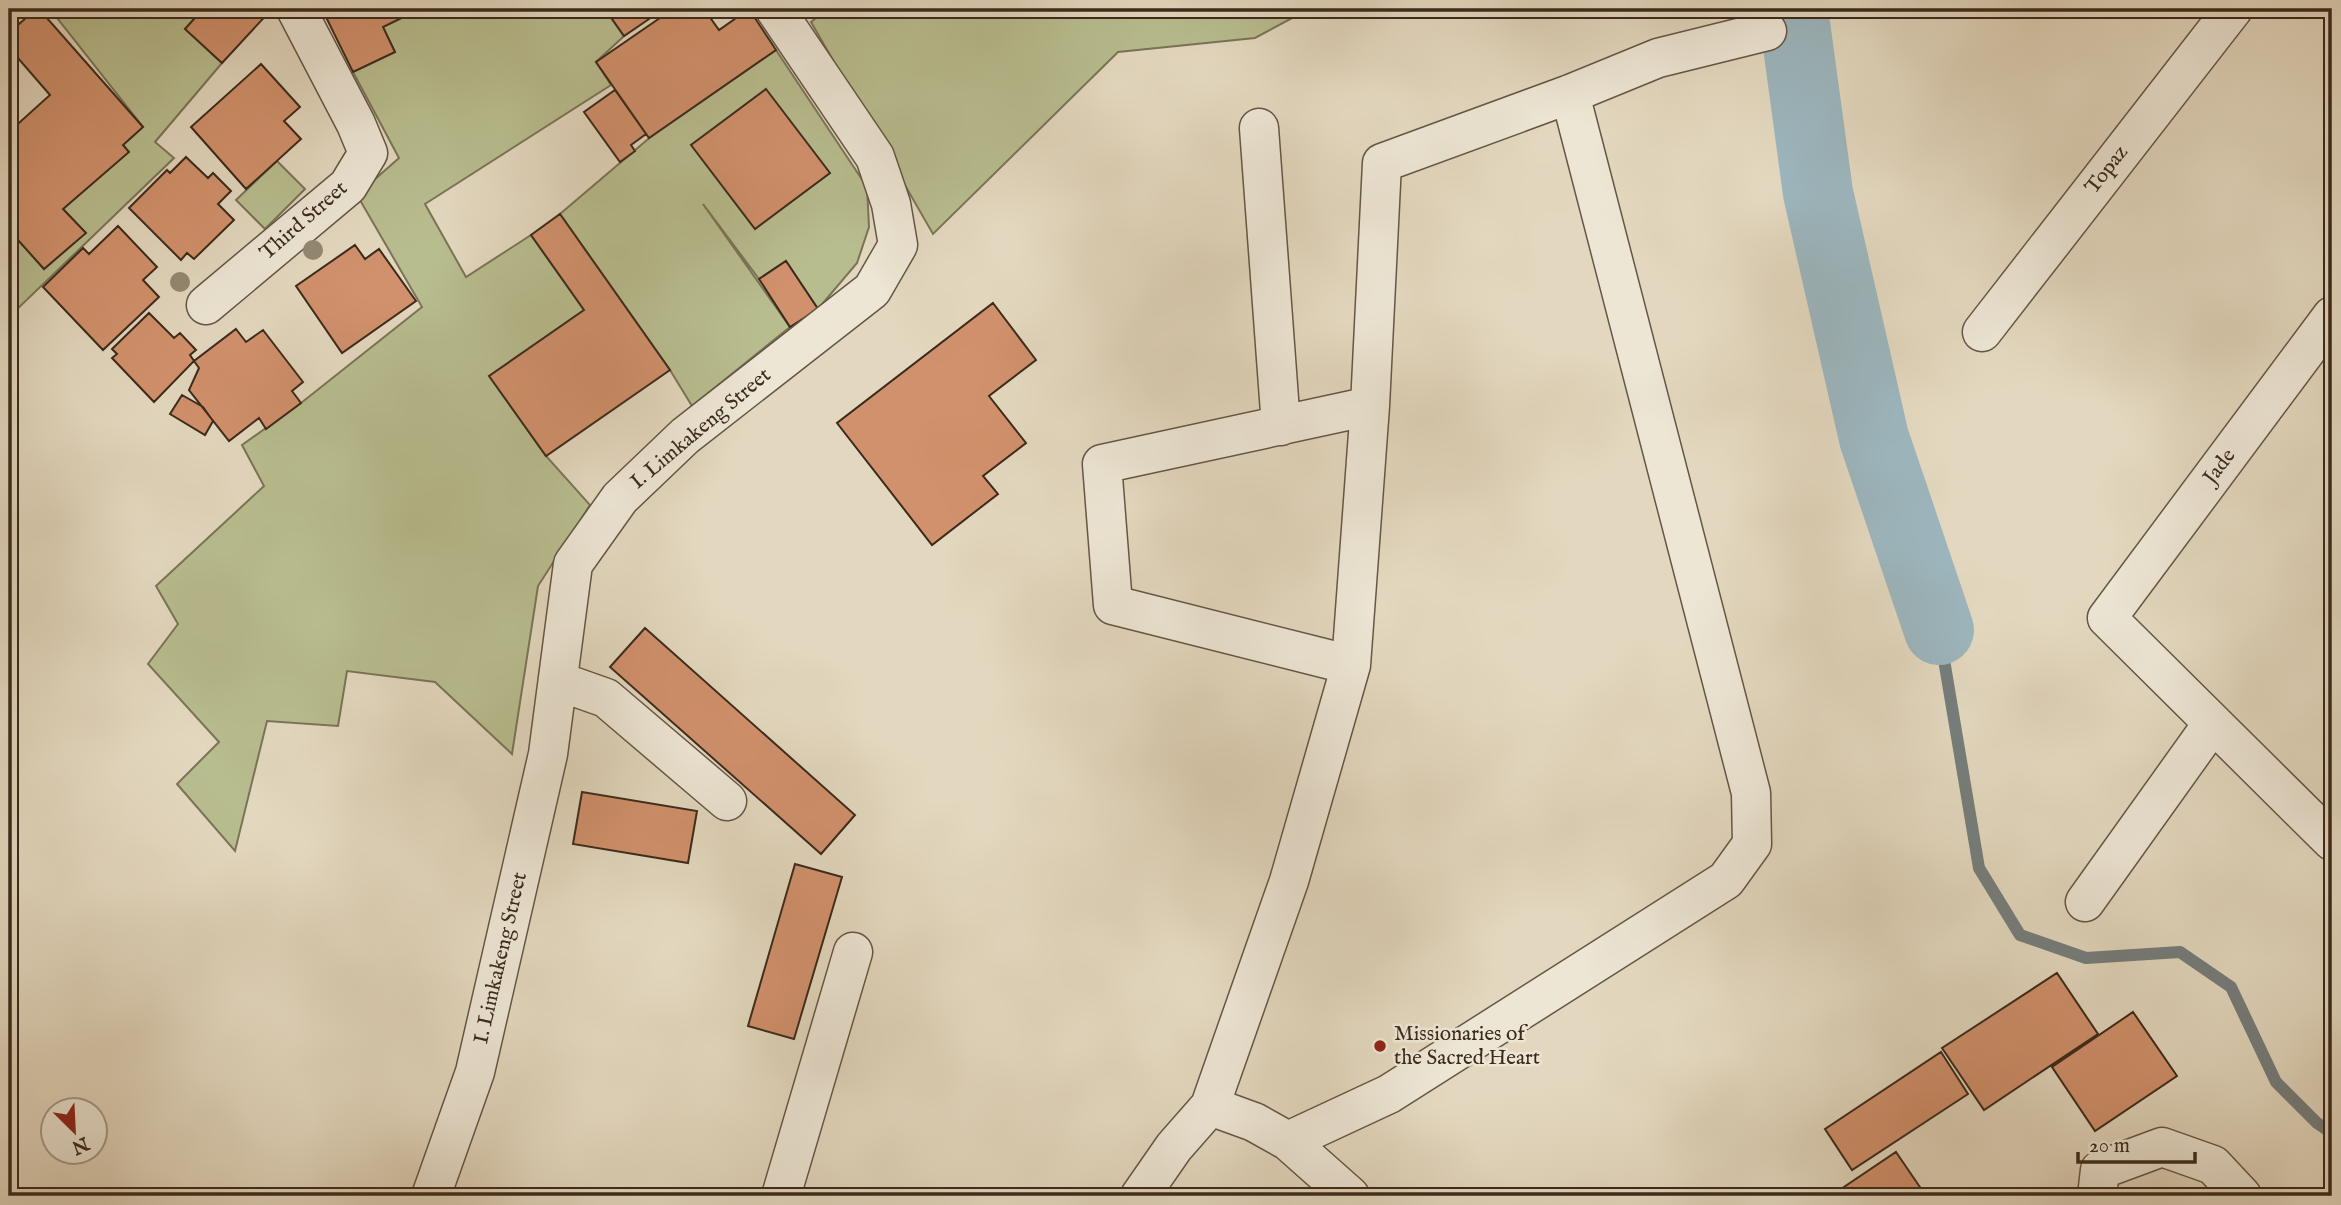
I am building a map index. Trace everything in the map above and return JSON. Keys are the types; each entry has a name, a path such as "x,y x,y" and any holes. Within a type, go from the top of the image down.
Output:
{"street":[{"name":"Third Street","path":"206,305 348,186 368,153 356,124 296,9"},
{"name":"I. Limkakeng Street","path":"431,1196 475,1072 548,754 573,564 620,498 685,436 872,290 898,245 891,204 875,157 775,9"},
{"name":"Topaz","path":"1982,332 2233,9"},
{"path":"1140,1196 1174,1147 1210,1106 1289,881 1351,665 1370,406 1382,163 1570,94 1658,58 1767,31"},
{"path":"1289,1141 1389,1094 1726,880 1752,844 1751,793 1570,94"},
{"path":"1259,128 1281,426"},
{"name":"Jade","path":"2213,723 2107,618 2332,316"},
{"path":"1351,665 1113,605 1102,464 1370,406"},
{"path":"558,681 606,698 727,801"},
{"path":"2085,902 2213,723 2332,841"},
{"path":"781,1196 853,952"},
{"path":"1210,1106 1254,1122 1289,1141 1350,1196"},
{"path":"2097,1196 2100,1170 2162,1147 2213,1165 2242,1196"}],"green space":[{"path":"50,9 203,9 185,29 222,63 155,142 174,158 9,317 9,230 44,269 85,233 63,209 128,152 123,145 143,127"},
{"path":"415,9 605,9 624,36 596,62 611,85 425,204 466,277 531,235 584,310 490,376 546,456 590,505 538,586 512,754 435,682 347,671 338,726 267,721 235,851 177,784 219,742 148,664 178,624 156,586 264,486 242,445 301,403 422,307 357,195 399,158 353,72 395,52 383,27"},
{"path":"827,9 1309,9 1255,38 1118,52 933,234 811,22"},
{"path":"776,50 867,187 869,227 857,263 818,309 786,261 759,279 703,204 790,327 692,406 670,370 560,214 654,134"},
{"path":"277,161 305,189 265,229 236,200"}],"building":[{"path":"39,9 143,127 123,145 129,152 63,209 86,233 44,269 9,230 9,132 50,95 11,50 9,52 9,17 11,15 19,24"},
{"path":"203,9 271,10 222,63 185,29"},
{"path":"605,9 651,9 645,13 649,19 624,36"},
{"path":"673,9 704,9 719,30 749,9 776,50 649,138 596,62"},
{"path":"323,11 416,11 383,27 395,52 353,72"},
{"path":"261,64 300,107 284,121 301,139 246,189 191,127"},
{"path":"766,89 830,173 755,229 691,145"},
{"path":"615,90 646,134 631,145 635,151 620,162 584,112"},
{"path":"186,157 208,178 213,173 231,191 218,204 234,220 194,259 187,253 181,260 129,208 167,170 170,173"},
{"path":"560,214 670,370 546,456 489,376 584,310 531,235"},
{"path":"118,226 157,267 143,280 159,297 103,350 43,287 83,248 89,254"},
{"path":"355,245 365,259 379,249 416,301 342,353 296,286"},
{"path":"786,261 818,309 790,327 759,279"},
{"path":"993,303 1036,360 989,396 1026,443 983,476 998,494 932,545 837,423"},
{"path":"149,313 174,338 180,333 196,350 190,355 194,361 154,402 112,358 117,354 112,349"},
{"path":"236,329 246,342 263,330 303,382 292,391 301,403 266,429 259,418 229,441 189,390 199,368 194,361"},
{"path":"182,395 203,407 213,421 205,435 170,414"},
{"path":"645,628 855,815 821,854 610,667"},
{"path":"582,792 697,811 688,863 573,844"},
{"path":"795,864 842,877 794,1039 748,1026"},
{"path":"2057,973 2098,1034 1984,1110 1942,1048"},
{"path":"2133,1012 2177,1076 2095,1131 2052,1067"},
{"path":"1941,1052 1968,1094 1852,1170 1825,1129"},
{"path":"1896,1152 1926,1196 1846,1196 1841,1189"}],"waterway":[{"path":"1793,9 1818,193 1874,438 1939,630"},
{"path":"1939,630 1979,868 2020,935 2086,958 2180,952 2231,987 2276,1082 2317,1123 2332,1133"}],"place":[{"name":"Missionaries of the Sacred Heart","path":"1380,1046"}]}
